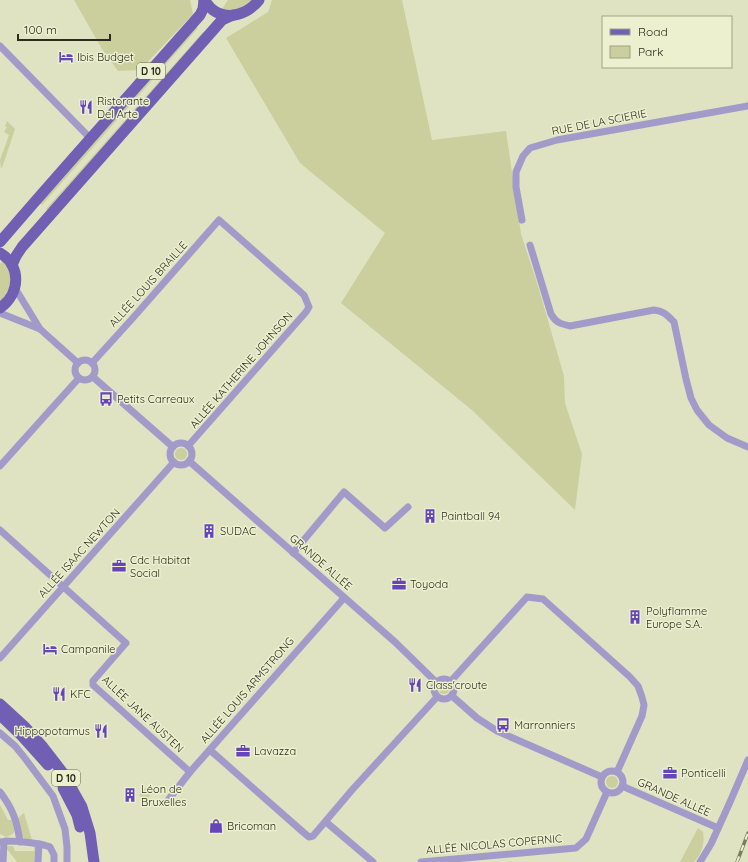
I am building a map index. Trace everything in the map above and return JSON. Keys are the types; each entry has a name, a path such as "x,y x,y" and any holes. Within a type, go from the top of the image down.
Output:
{"main road":[{"path":"204,0 211,9 216,12 233,16 242,14 249,10 259,0"},
{"name":"D 10","path":"0,242 90,138 109,119 200,15 203,9 204,0"},
{"name":"D 10","path":"12,265 22,247 222,20 233,16"},
{"path":"0,253 12,265 16,282 11,298 0,308"},
{"name":"D 10","path":"0,704 24,726 43,747 63,773 82,807 90,833 94,862"},
{"name":"D 10","path":"0,715 46,762 63,787 77,815 83,838 86,862"}],"street":[{"path":"0,46 90,138"},
{"name":"RUE DE LA SCIERIE","path":"522,220 516,187 516,172 523,156 530,148 557,140 748,106"},
{"name":"ALLÉE LOUIS BRAILLE","path":"92,362 219,220 304,295 309,307"},
{"path":"530,245 554,320 570,326 654,310 661,311 668,315 674,322 686,379 696,410 709,425 726,438 748,447"},
{"path":"15,288 40,329 78,363"},
{"name":"ALLÉE KATHERINE JOHNSON","path":"188,446 309,307"},
{"path":"0,313 40,329"},
{"path":"85,360 92,362 96,370 93,377 86,380 79,378 75,371 78,363 85,360"},
{"path":"93,377 173,447"},
{"path":"0,466 79,378"},
{"path":"181,443 188,446 192,453 192,457 189,461 182,465 174,462 171,455 173,447 181,443"},
{"name":"GRANDE ALLÉE","path":"189,461 395,642 436,682"},
{"name":"ALLÉE ISAAC NEWTON","path":"0,658 174,462"},
{"path":"293,553 344,492 385,528 408,507"},
{"path":"0,530 64,587"},
{"name":"ALLÉE JANE AUSTEN","path":"64,587 126,643 93,681 93,685 190,772"},
{"path":"451,681 527,597 543,599 630,677 638,686 642,697 644,705 642,716 617,772 608,771 604,773 602,777 602,785 607,792"},
{"name":"ALLÉE LOUIS ARMSTRONG","path":"169,799 190,772 344,598"},
{"path":"444,678 451,681 455,688 452,696 445,699 437,697 434,689 436,682 444,678"},
{"path":"452,696 477,718 496,731 602,777"},
{"path":"210,750 309,837 312,836 326,822 352,790 437,697"},
{"path":"0,733 15,746 53,796 65,829 67,862"},
{"path":"700,862 718,828 748,760"},
{"name":"GRANDE ALLÉE","path":"607,792 616,792 622,786 622,778 617,772"},
{"name":"GRANDE ALLÉE","path":"622,786 718,828"},
{"path":"0,792 12,809 20,842"},
{"name":"ALLÉE NICOLAS COPERNIC","path":"421,862 576,848 586,839 607,792"},
{"path":"326,822 373,862"},
{"path":"3,862 2,842 6,841 39,844 50,847 54,855 54,862"},
{"path":"38,862 39,844"}],"green space":[{"path":"74,0 190,0 193,14 140,70 118,71 102,49"},
{"path":"228,0 253,0 238,11 222,9"},
{"path":"272,0 402,0 432,140 506,131 521,234 564,376 565,403 582,454 575,510 473,411 341,303 385,233 300,163 226,38 268,12"},
{"path":"195,26 198,28 42,205 39,202"},
{"path":"203,32 206,34 49,212 46,209"},
{"path":"7,121 15,129 1,169 0,160 9,135 4,132 7,127 5,126"},
{"path":"3,260 9,268 12,284 0,303 0,264"},
{"path":"179,448 183,448 187,454 183,460 179,460 175,456 175,452"},
{"path":"442,682 446,682 450,688 446,694 442,694 438,690 438,686"},
{"path":"612,776 616,778 618,782 616,786 612,788 608,786 606,782 608,778"},
{"path":"145,788 151,794 145,801 139,795"},
{"path":"0,805 8,820 12,820 15,829 12,834 6,837 0,834"},
{"path":"24,813 32,840 25,840 21,835 18,818"},
{"path":"698,828 703,832 704,836 699,855 694,862 680,862"},
{"path":"8,846 13,846 15,851 34,851 34,846 36,847 37,862 17,862 6,848"}],"railway":[{"path":"737,862 748,833"}],"place":[{"name":"Ibis Budget","path":"66,57"},
{"name":"Ristorante Del Arte","path":"86,107"},
{"name":"Petits Carreaux","path":"106,399"},
{"name":"Paintball 94","path":"430,516"},
{"name":"SUDAC","path":"209,531"},
{"name":"Cdc Habitat Social","path":"119,566"},
{"name":"Toyoda","path":"399,584"},
{"name":"Polyflamme Europe S.A.","path":"635,617"},
{"name":"Campanile","path":"50,649"},
{"name":"Class'croute","path":"415,685"},
{"name":"KFC","path":"59,694"},
{"name":"Marronniers","path":"503,725"},
{"name":"Hippopotamus","path":"101,731"},
{"name":"Lavazza","path":"243,751"},
{"name":"Ponticelli","path":"670,773"},
{"name":"Léon de Bruxelles","path":"130,795"},
{"name":"Bricoman","path":"216,826"}]}
